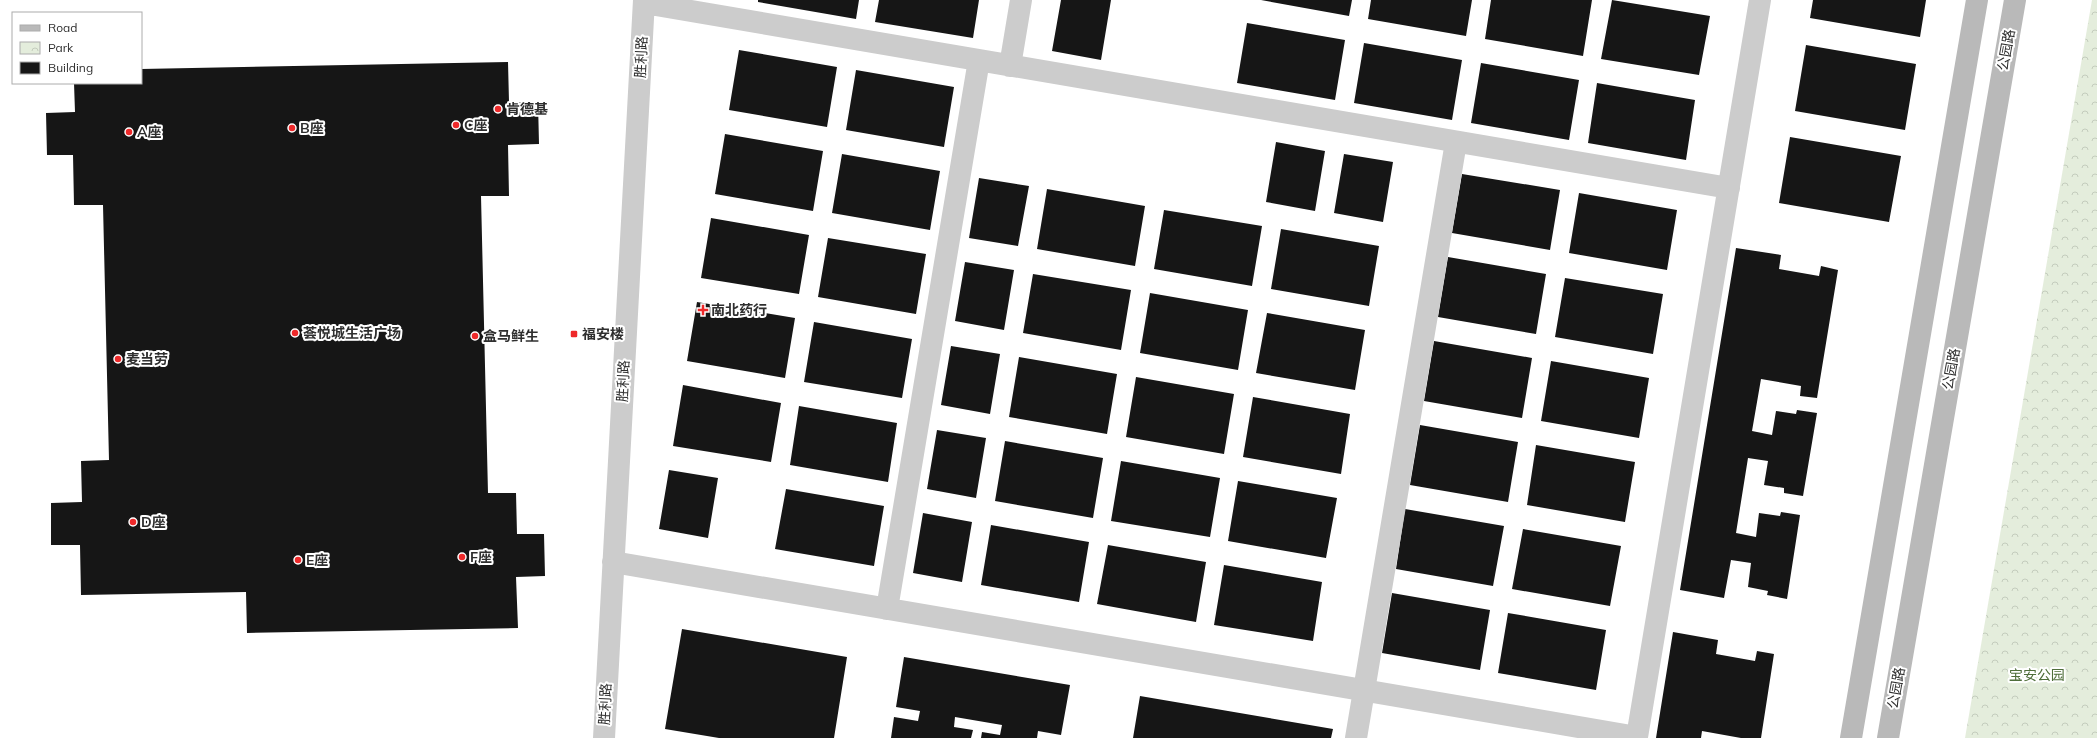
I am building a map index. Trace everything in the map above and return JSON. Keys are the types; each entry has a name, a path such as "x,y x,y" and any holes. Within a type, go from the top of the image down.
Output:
{"main road":[{"path":"1851,738 1977,0"},
{"name":"公园路","path":"1888,738 2014,0"}],"street":[{"path":"1010,66 1022,0"},
{"path":"613,562 1637,737 1760,0"},
{"path":"644,2 1010,66 1729,188"},
{"name":"胜利路","path":"604,738 644,2"},
{"path":"887,609 979,60"},
{"path":"1356,738 1456,142"}],"green space":[{"name":"宝安公园","path":"2092,0 2097,0 2097,738 1965,738"}],"building":[{"path":"758,0 859,0 856,19 758,2"},
{"path":"879,0 979,0 973,38 875,22"},
{"path":"1061,0 1111,0 1101,60 1052,51"},
{"path":"1261,0 1352,0 1349,16"},
{"path":"1371,0 1472,0 1466,36 1368,19"},
{"path":"1491,0 1592,0 1583,56 1485,39"},
{"path":"1612,0 1710,16 1699,75 1601,59"},
{"path":"1813,0 1926,0 1920,37 1810,18"},
{"path":"1247,23 1345,40 1335,100 1237,83"},
{"path":"1364,43 1462,60 1452,120 1354,103"},
{"path":"1806,45 1916,64 1905,130 1795,111"},
{"path":"739,50 837,67 827,127 729,110"},
{"name":"荟悦城生活广场","path":"508,62 509,102 538,102 539,144 508,145 509,196 481,196 488,493 516,493 517,534 544,534 545,576 516,577 518,628 247,633 246,592 81,595 80,545 51,545 51,503 82,502 81,461 109,460 103,205 74,205 73,155 47,155 46,113 75,112 74,84 142,84 142,69"},
{"path":"1481,63 1579,80 1569,140 1471,123"},
{"path":"856,70 954,87 944,147 846,130"},
{"path":"1597,83 1695,100 1686,160 1588,143"},
{"path":"725,134 823,151 813,211 715,194"},
{"path":"1790,137 1901,156 1889,222 1779,203"},
{"path":"1276,142 1325,151 1315,211 1266,202"},
{"path":"842,154 940,171 930,230 832,213"},
{"path":"1344,154 1393,162 1383,222 1334,213"},
{"path":"1462,174 1560,190 1550,250 1452,233"},
{"path":"979,178 1029,186 1018,246 969,238"},
{"path":"1047,189 1145,206 1135,266 1037,249"},
{"path":"1579,193 1677,210 1667,270 1569,253"},
{"path":"1164,210 1262,226 1252,286 1154,269"},
{"path":"711,218 809,235 799,294 701,278"},
{"path":"1281,229 1379,246 1369,306 1271,289"},
{"path":"828,238 926,254 916,314 818,297"},
{"path":"1736,248 1781,255 1779,269 1819,276 1821,266 1838,270 1817,398 1800,396 1801,386 1761,379 1752,431 1772,435 1776,411 1796,414 1797,410 1817,413 1803,496 1784,493 1784,488 1764,485 1768,461 1748,458 1736,533 1756,537 1759,513 1780,516 1781,512 1800,515 1787,599 1767,595 1768,591 1748,587 1751,563 1731,560 1724,598 1680,590"},
{"path":"1448,257 1546,274 1536,334 1438,317"},
{"path":"965,262 1014,270 1004,330 955,321"},
{"path":"1033,274 1131,290 1121,350 1023,333"},
{"path":"1565,278 1663,294 1653,354 1555,337"},
{"path":"1150,293 1248,310 1238,370 1140,353"},
{"path":"697,302 795,318 785,378 687,361"},
{"path":"1267,313 1365,330 1355,390 1256,373"},
{"path":"814,322 912,339 902,398 804,382"},
{"path":"1434,341 1532,358 1522,418 1424,401"},
{"path":"951,346 1000,354 990,414 941,405"},
{"path":"1019,357 1117,374 1107,434 1009,417"},
{"path":"1551,361 1649,378 1639,438 1541,421"},
{"path":"1136,377 1234,394 1224,454 1126,437"},
{"path":"683,385 781,403 771,462 673,446"},
{"path":"1253,397 1350,414 1341,474 1243,457"},
{"path":"799,406 897,423 888,482 790,465"},
{"path":"1420,425 1518,442 1508,502 1410,485"},
{"path":"937,430 986,438 976,498 927,489"},
{"path":"1005,441 1103,458 1093,518 995,501"},
{"path":"1536,445 1635,462 1625,522 1527,505"},
{"path":"1121,461 1220,478 1210,537 1111,521"},
{"path":"669,470 718,478 708,538 659,529"},
{"path":"1238,481 1337,498 1326,558 1228,541"},
{"path":"786,489 884,506 874,566 775,549"},
{"path":"1405,509 1504,526 1493,586 1396,569"},
{"path":"923,513 972,522 962,582 913,573"},
{"path":"991,525 1089,542 1079,602 981,585"},
{"path":"1523,529 1621,546 1610,606 1512,589"},
{"path":"1108,545 1206,562 1196,622 1097,604"},
{"path":"1224,565 1322,582 1313,641 1214,625"},
{"path":"1392,593 1490,610 1480,670 1382,653"},
{"path":"1508,613 1606,630 1596,690 1498,673"},
{"path":"682,629 847,657 834,738 719,738 665,729"},
{"path":"1673,632 1718,640 1716,654 1755,661 1757,651 1774,654 1761,738 1741,738 1702,731 1701,738 1656,738"},
{"path":"904,657 1070,685 1061,735 1038,731 1037,738 981,738 982,732 1000,735 1002,725 955,717 954,727 973,730 971,738 891,738 894,717 918,721 920,711 896,707"},
{"path":"1140,696 1333,729 1331,738 1133,738"}],"place":[{"name":"肯德基","path":"498,109"},
{"name":"C座","path":"456,125"},
{"name":"B座","path":"292,128"},
{"name":"A座","path":"129,132"},
{"name":"南北药行","path":"703,310"},
{"name":"荟悦城生活广场","path":"295,333"},
{"name":"福安楼","path":"574,334"},
{"name":"盒马鲜生","path":"475,336"},
{"name":"麦当劳","path":"118,359"},
{"name":"D座","path":"133,522"},
{"name":"F座","path":"462,557"},
{"name":"E座","path":"298,560"}]}
